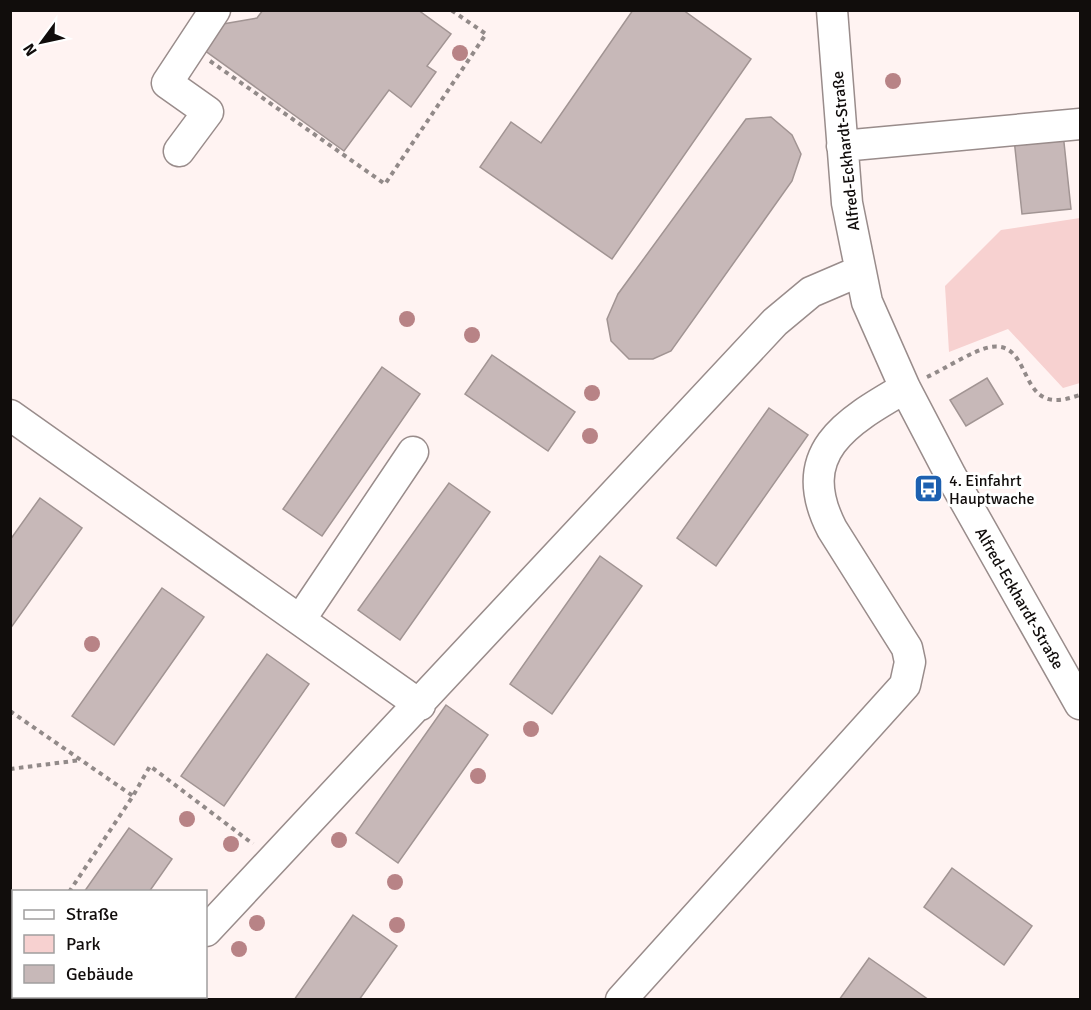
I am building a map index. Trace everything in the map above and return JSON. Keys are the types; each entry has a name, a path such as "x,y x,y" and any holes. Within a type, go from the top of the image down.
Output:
{"street":[{"path":"179,151 207,112 167,83 215,10"},
{"name":"Alfred-Eckhardt-Straße","path":"832,10 847,203 860,271 876,324 905,388 951,476 1080,702"},
{"path":"842,146 1080,123"},
{"path":"207,931 776,322 811,292 860,271"},
{"path":"621,999 905,685 909,668 907,648 832,529 822,511 818,491 826,453 835,437 850,421 905,388"},
{"path":"10,415 420,705"},
{"path":"300,620 413,452"}],"path":[{"path":"191,47 385,184 486,34 451,10"},
{"path":"905,388 989,348 1001,347 1014,354 1034,392 1045,399 1058,400 1080,395"},
{"path":"10,711 133,796"},
{"path":"10,769 81,760"},
{"path":"70,890 133,796 150,766 249,841 271,861"}],"green space":[{"path":"1080,218 1080,383 1063,388 1008,329 949,352 945,286 1001,230"}],"building":[{"path":"263,10 418,10 451,34 427,66 436,72 411,107 389,90 344,151 204,50 223,24 257,18"},
{"path":"633,10 683,10 751,59 612,259 480,167 511,122 541,143"},
{"path":"771,117 792,135 801,154 792,181 671,351 653,359 629,359 611,341 607,319 618,294 746,119"},
{"path":"1063,133 1071,209 1022,214 1014,139"},
{"path":"492,355 575,412 548,451 465,394"},
{"path":"382,367 420,394 322,536 283,509"},
{"path":"987,378 1003,404 966,426 950,400"},
{"path":"769,408 808,435 716,566 677,538"},
{"path":"449,483 490,512 400,640 358,610"},
{"path":"40,498 82,528 10,629 10,540"},
{"path":"600,556 642,586 552,714 510,684"},
{"path":"162,588 204,617 114,745 72,716"},
{"path":"267,654 309,684 224,806 181,776"},
{"path":"446,705 488,735 398,863 356,833"},
{"path":"129,828 172,859 150,890 85,890"},
{"path":"952,868 1032,926 1004,965 924,907"},
{"path":"353,915 397,946 359,1000 294,1000"},
{"path":"869,958 929,1000 839,1000"},
{"path":"42,998 73,998 72,1000 44,1000"}],"place":[{"name":"4. Einfahrt Hauptwache","path":"928,489"}]}
